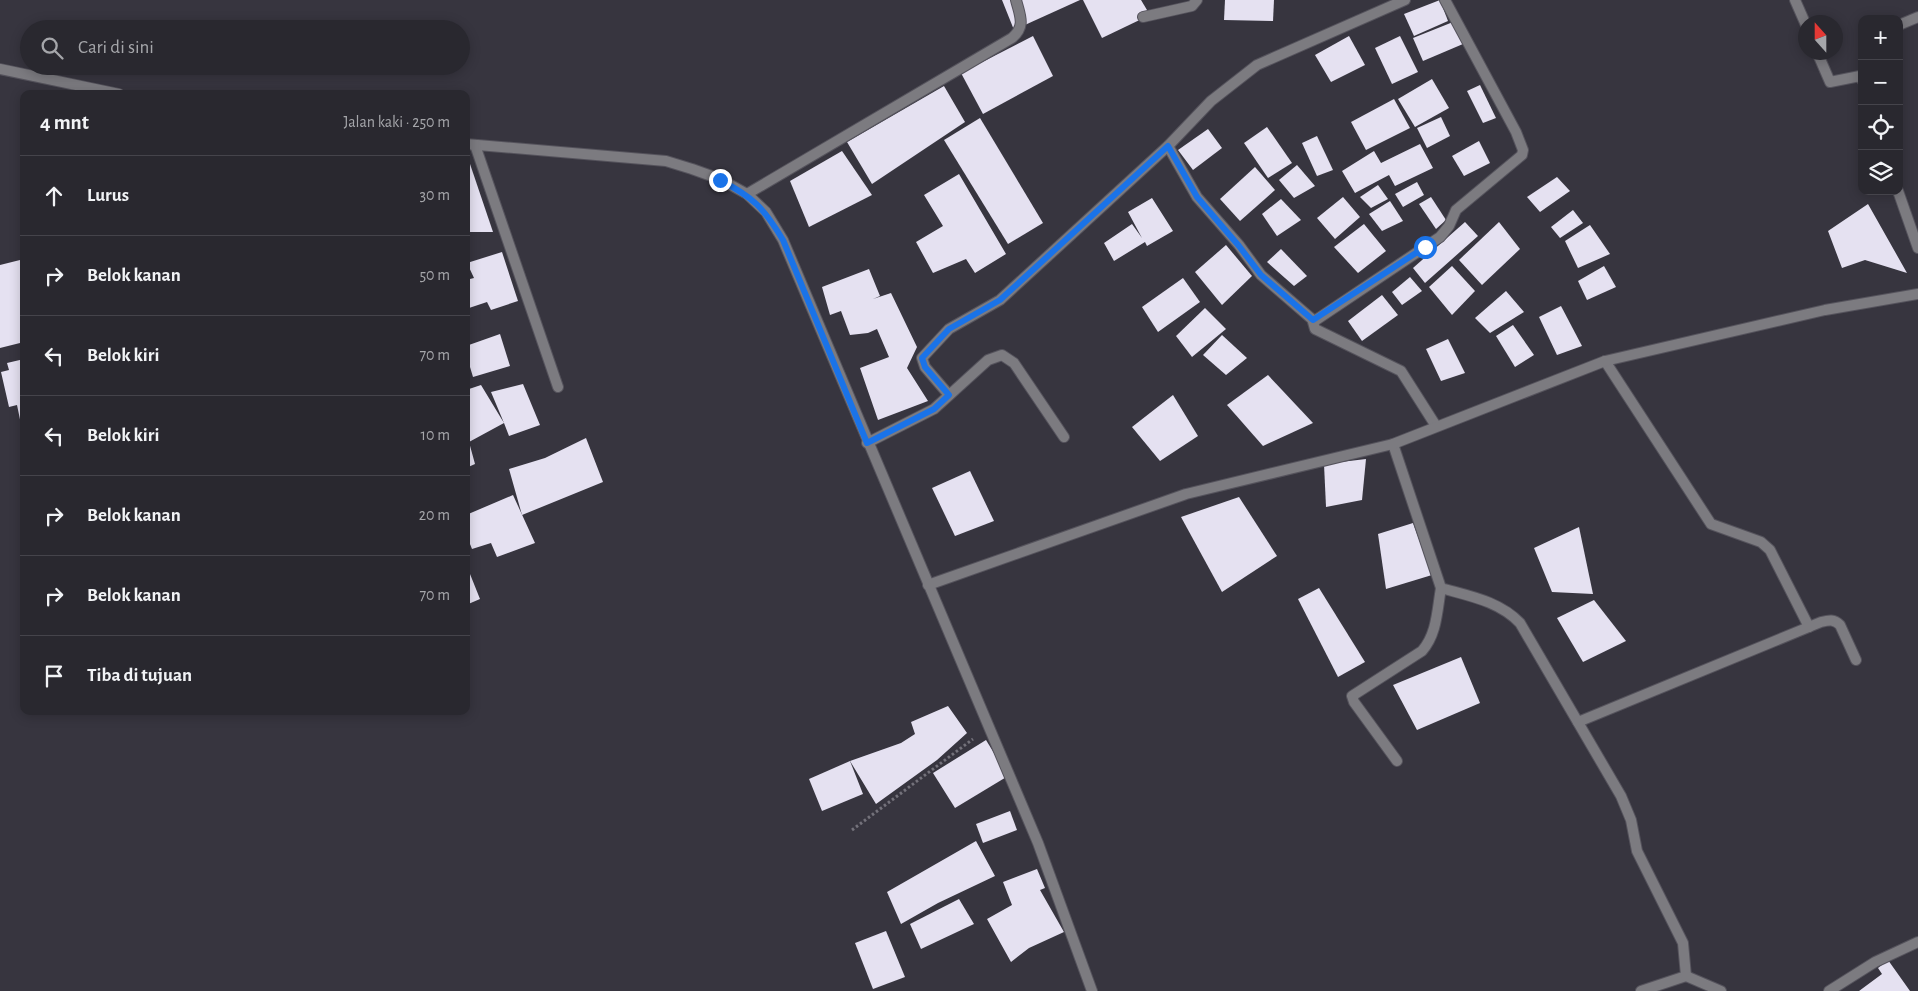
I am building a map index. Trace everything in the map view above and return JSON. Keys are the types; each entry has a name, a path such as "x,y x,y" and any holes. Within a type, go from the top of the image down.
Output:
{"street":[{"path":"748,194 1012,38 1020,31 1022,20 1016,0"},
{"path":"1142,17 1192,6 1196,0"},
{"path":"949,395 925,367 922,358 949,329 1000,300 1168,146 1211,101 1257,65 1405,0"},
{"path":"1313,320 1440,237 1449,226 1456,210 1522,155 1523,150 1516,132 1445,0"},
{"path":"1795,0 1802,15"},
{"path":"1903,23 1918,17"},
{"path":"1820,60 1830,82 1858,77"},
{"path":"0,69 20,73"},
{"path":"29,75 100,90"},
{"path":"558,386 471,144 666,161 720,180 748,194 766,212 783,240 867,443 988,722 1038,843 1092,991"},
{"path":"1168,146 1197,197 1261,275 1313,320 1315,329 1401,371 1436,426"},
{"path":"1899,195 1918,248"},
{"path":"928,585 1186,494 1393,444 1605,361 1777,320 1918,294"},
{"path":"867,443 934,409 988,360 1002,356 1014,363 1064,437"},
{"path":"1605,361 1711,524 1761,542 1770,550 1808,627"},
{"path":"1393,444 1441,588 1433,635 1428,644 1422,651 1352,696 1354,702 1397,761"},
{"path":"1441,588 1482,600 1510,613 1520,624 1624,804 1631,820 1637,851 1683,943 1686,976"},
{"path":"1578,722 1808,627 1830,620 1836,621 1840,625 1856,660"},
{"path":"1829,991 1875,962 1918,942"},
{"path":"1641,991 1686,976 1721,991"}],"path":[{"path":"852,830 977,736 988,722"}],"building":[{"path":"1002,0 1080,0 1014,30"},
{"path":"1083,0 1141,0 1150,15 1102,38"},
{"path":"1225,0 1274,0 1273,21 1224,20"},
{"path":"1440,0 1448,21 1414,36 1404,14"},
{"path":"1453,22 1463,44 1423,61 1413,38"},
{"path":"1033,36 1053,76 983,114 961,73"},
{"path":"1349,36 1365,65 1331,82 1315,55"},
{"path":"1400,36 1418,72 1392,84 1375,48"},
{"path":"1432,79 1449,108 1415,127 1398,99"},
{"path":"1480,85 1496,118 1483,123 1467,91"},
{"path":"944,86 965,122 872,184 847,142"},
{"path":"1394,99 1410,128 1366,150 1351,122"},
{"path":"1441,117 1450,136 1427,148 1417,128"},
{"path":"980,118 1043,223 1008,244 944,140"},
{"path":"1267,127 1292,163 1268,178 1244,143"},
{"path":"1208,129 1222,148 1193,170 1178,150"},
{"path":"1317,136 1333,170 1317,176 1302,143"},
{"path":"1479,141 1490,163 1464,176 1452,156"},
{"path":"1420,144 1433,168 1395,186 1389,175 1355,193 1342,171 1374,151 1381,163"},
{"path":"842,151 872,195 809,227 790,181"},
{"path":"470,164 493,232 470,232"},
{"path":"1297,165 1315,186 1294,198 1279,180"},
{"path":"1255,167 1275,190 1240,221 1220,199"},
{"path":"959,174 1006,254 975,273 966,259 933,273 916,242 943,226 924,195"},
{"path":"1557,177 1570,191 1540,212 1527,197"},
{"path":"1417,182 1424,195 1403,207 1395,194"},
{"path":"1378,185 1388,199 1371,208 1360,197"},
{"path":"1343,197 1360,217 1335,239 1317,218"},
{"path":"1431,197 1446,220 1436,229 1419,204"},
{"path":"1152,198 1173,231 1147,246 1145,242 1114,261 1104,243 1132,224 1142,238 1128,212"},
{"path":"1281,199 1301,220 1277,236 1262,214"},
{"path":"1390,201 1403,221 1382,231 1369,214"},
{"path":"1868,204 1907,273 1865,260 1842,268 1828,231"},
{"path":"1573,210 1583,223 1560,238 1551,227"},
{"path":"1465,222 1478,236 1425,283 1413,268"},
{"path":"1499,222 1520,249 1482,285 1459,260"},
{"path":"1364,224 1386,251 1358,273 1334,247"},
{"path":"1590,225 1610,254 1578,268 1565,241"},
{"path":"1226,245 1252,276 1222,305 1195,272"},
{"path":"1281,249 1307,276 1294,286 1267,262"},
{"path":"502,252 518,301 491,310 487,302 470,308 470,279 474,278 470,269 470,262"},
{"path":"20,260 20,343 0,348 0,265"},
{"path":"1452,266 1475,291 1452,315 1429,287"},
{"path":"1604,266 1616,287 1587,300 1578,281"},
{"path":"869,269 880,296 873,299 891,293 917,347 907,368 928,401 878,420 860,368 889,357 877,329 868,333 850,335 841,311 830,315 822,287"},
{"path":"1410,277 1422,291 1402,305 1392,292"},
{"path":"1183,278 1200,302 1158,332 1142,307"},
{"path":"1506,291 1524,312 1490,333 1475,318"},
{"path":"1382,295 1398,315 1362,341 1348,321"},
{"path":"1561,306 1582,346 1557,355 1539,317"},
{"path":"1205,308 1226,329 1192,357 1176,336"},
{"path":"1513,325 1534,355 1515,367 1496,336"},
{"path":"500,334 510,366 473,377 470,367 470,345"},
{"path":"1222,335 1247,358 1226,375 1203,355"},
{"path":"1448,339 1465,373 1441,381 1426,349"},
{"path":"20,360 20,420 17,405 9,407 1,372 9,370 7,363"},
{"path":"1268,375 1313,423 1263,446 1227,405"},
{"path":"523,384 540,425 509,436 491,392"},
{"path":"481,385 504,423 470,441 470,389"},
{"path":"1173,395 1198,436 1160,461 1132,427"},
{"path":"586,438 603,482 522,515 509,469 545,458"},
{"path":"470,446 475,464 470,466"},
{"path":"1366,459 1362,500 1326,507 1324,464"},
{"path":"970,471 994,521 955,536 932,488"},
{"path":"513,495 535,543 497,557 491,543 472,549 470,544 470,513"},
{"path":"1239,497 1277,556 1222,592 1181,517"},
{"path":"1413,523 1432,575 1386,589 1378,534"},
{"path":"1579,527 1593,594 1552,592 1534,548"},
{"path":"470,574 480,599 470,603"},
{"path":"1319,588 1365,662 1338,677 1298,599"},
{"path":"1594,600 1626,641 1583,662 1557,618"},
{"path":"1461,657 1480,703 1417,730 1393,685"},
{"path":"948,706 967,733 937,760 876,804 850,761 901,743 915,734 911,722"},
{"path":"986,740 1008,776 955,808 933,773"},
{"path":"850,761 863,794 822,811 809,779"},
{"path":"1010,811 1017,830 983,843 976,824"},
{"path":"976,841 995,876 938,903 901,924 887,892"},
{"path":"1037,869 1045,888 1040,890 1064,932 1029,948 1011,962 987,919 1012,905 1003,882"},
{"path":"959,899 974,924 921,949 910,924"},
{"path":"886,931 905,977 873,989 855,943"},
{"path":"1888,960 1910,991 1859,991 1882,974 1878,968"}],"route":[{"path":"720,180 748,194 766,212 783,240 867,443 934,409 949,395 925,367 922,358 949,329 1000,300 1168,146 1197,197 1261,275 1272,287 1313,320 1425,247"}]}
